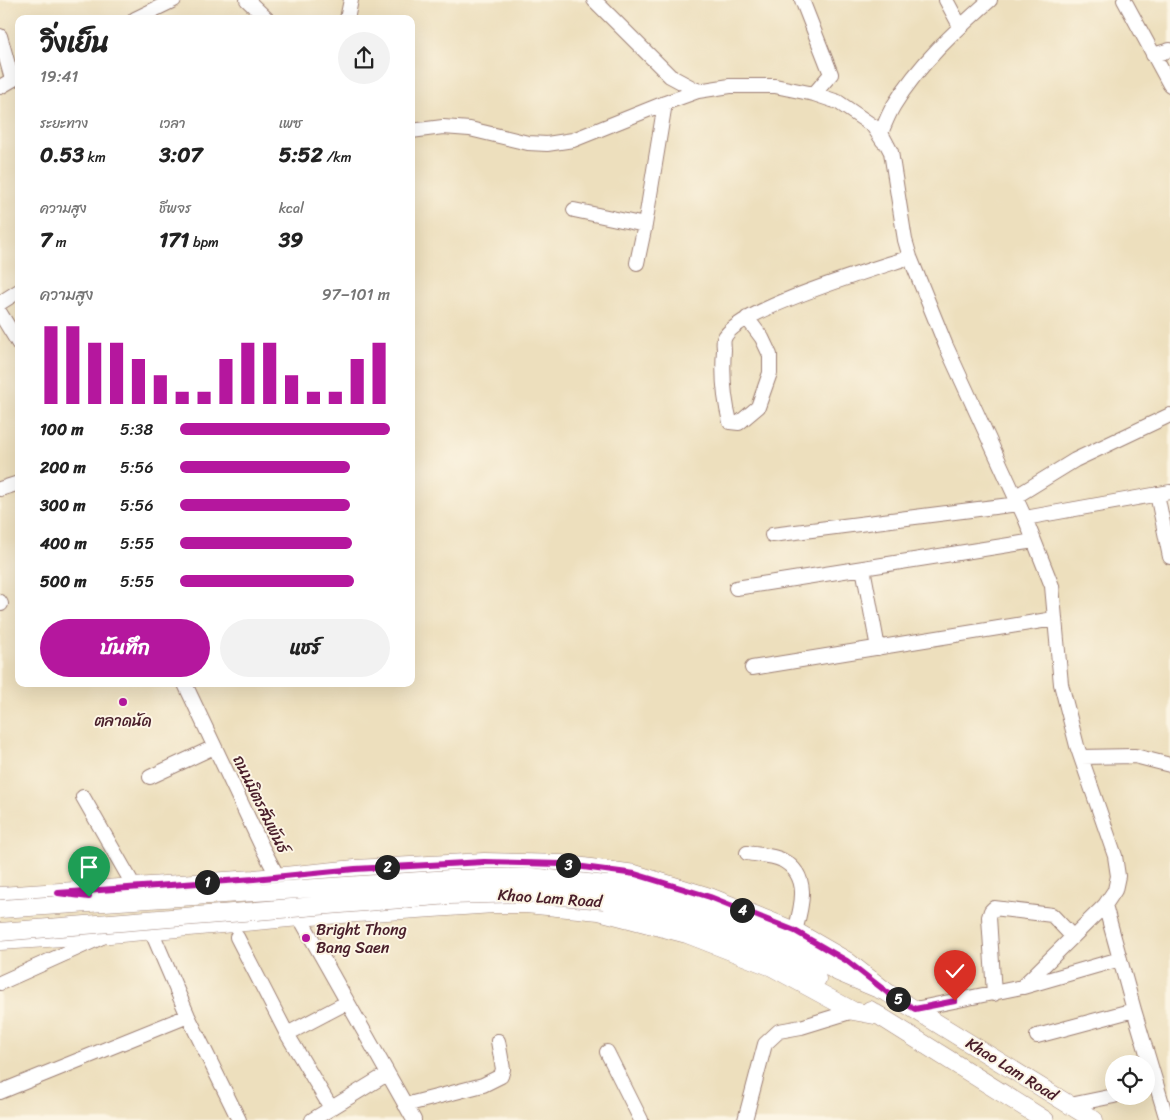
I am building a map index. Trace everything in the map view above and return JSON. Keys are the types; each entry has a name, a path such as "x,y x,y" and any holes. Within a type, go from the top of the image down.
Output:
{"main road":[{"path":"484,862 468,866 463,870 459,878 462,895 469,902 494,904"},
{"path":"0,896 135,888 355,869 484,862 561,864 635,874 710,897 795,931 847,961 888,993"},
{"path":"355,869 331,878 327,881 324,890 327,899 343,908 362,913"},
{"name":"Khao Lam Road","path":"0,909 450,879 531,877 606,893 694,905 782,941 838,972 888,993 1094,1120"},
{"path":"191,927 213,922 231,908 233,900 229,892 220,887 194,883"},
{"path":"58,893 89,897 98,902 102,911 100,919 94,925 62,937"},
{"name":"Khao Lam Road","path":"0,932 450,895 606,893 690,920 777,955 880,1016 1036,1117"},
{"path":"0,941 110,934 299,917 494,904 526,904 599,911 687,934 772,967 853,1011 880,1016"}],"street":[{"path":"143,15 174,0"},
{"path":"247,0 263,15"},
{"path":"348,15 351,0"},
{"path":"594,0 670,76 698,91"},
{"path":"946,0 960,26"},
{"path":"990,0 960,26 917,72 894,106 881,133 890,152 905,240 910,257 946,346 1025,518 1052,586 1062,684 1081,757 1115,856 1118,876 1115,890 1105,905 1022,987"},
{"path":"1124,0 1170,86"},
{"path":"806,2 831,74 814,94"},
{"path":"0,36 15,77 0,87"},
{"path":"1153,55 1170,50"},
{"path":"415,130 443,127 470,129 528,143 546,144 573,140 698,91 730,86 775,86 814,94 838,102 872,126 890,152"},
{"path":"637,263 665,103"},
{"path":"574,210 645,225"},
{"path":"747,318 762,338 770,355 770,373 758,407 739,423 730,422 725,402 723,361 724,338 731,330 747,318 795,296 910,257"},
{"path":"0,303 15,294"},
{"path":"0,313 15,337"},
{"path":"772,536 1017,501 1075,460 1170,415"},
{"path":"1025,518 1164,493 1170,557"},
{"path":"736,588 1034,541"},
{"path":"863,568 878,648"},
{"path":"752,668 1054,619"},
{"name":"ถนนมิตรสัมพันธ์","path":"186,687 214,747 299,917 414,1120"},
{"path":"150,777 214,747"},
{"path":"1081,757 1135,756 1170,765"},
{"path":"83,797 135,888"},
{"path":"747,853 782,860 796,871 803,887 800,915 795,931"},
{"path":"1105,905 1134,1010 1144,1055"},
{"path":"994,994 989,917 994,908 1052,915 1072,936"},
{"path":"151,930 188,1016 239,1120"},
{"path":"0,983 110,934"},
{"path":"237,937 287,1034 331,1108"},
{"path":"915,1009 994,994 1120,959"},
{"path":"287,1034 346,1003"},
{"path":"1037,1036 1134,1010"},
{"path":"745,1120 765,1044 779,1031 801,1027 853,1011"},
{"path":"0,1092 188,1016"},
{"path":"405,1105 482,1084 501,1076 503,1069 498,1041"},
{"path":"607,1052 641,1120"},
{"path":"312,1120 387,1074"},
{"path":"1155,1097 1167,1120"},
{"path":"1070,1104 1105,1098"}],"place":[{"name":"ตลาดนัด","path":"123,702"},
{"name":"Bright Thong Bang Saen","path":"306,938"}],"route":[{"path":"89,897 58,893 254,879 355,869 484,862 561,864 635,874 710,897 795,931 847,961 888,993 915,1009 955,1001"}]}
